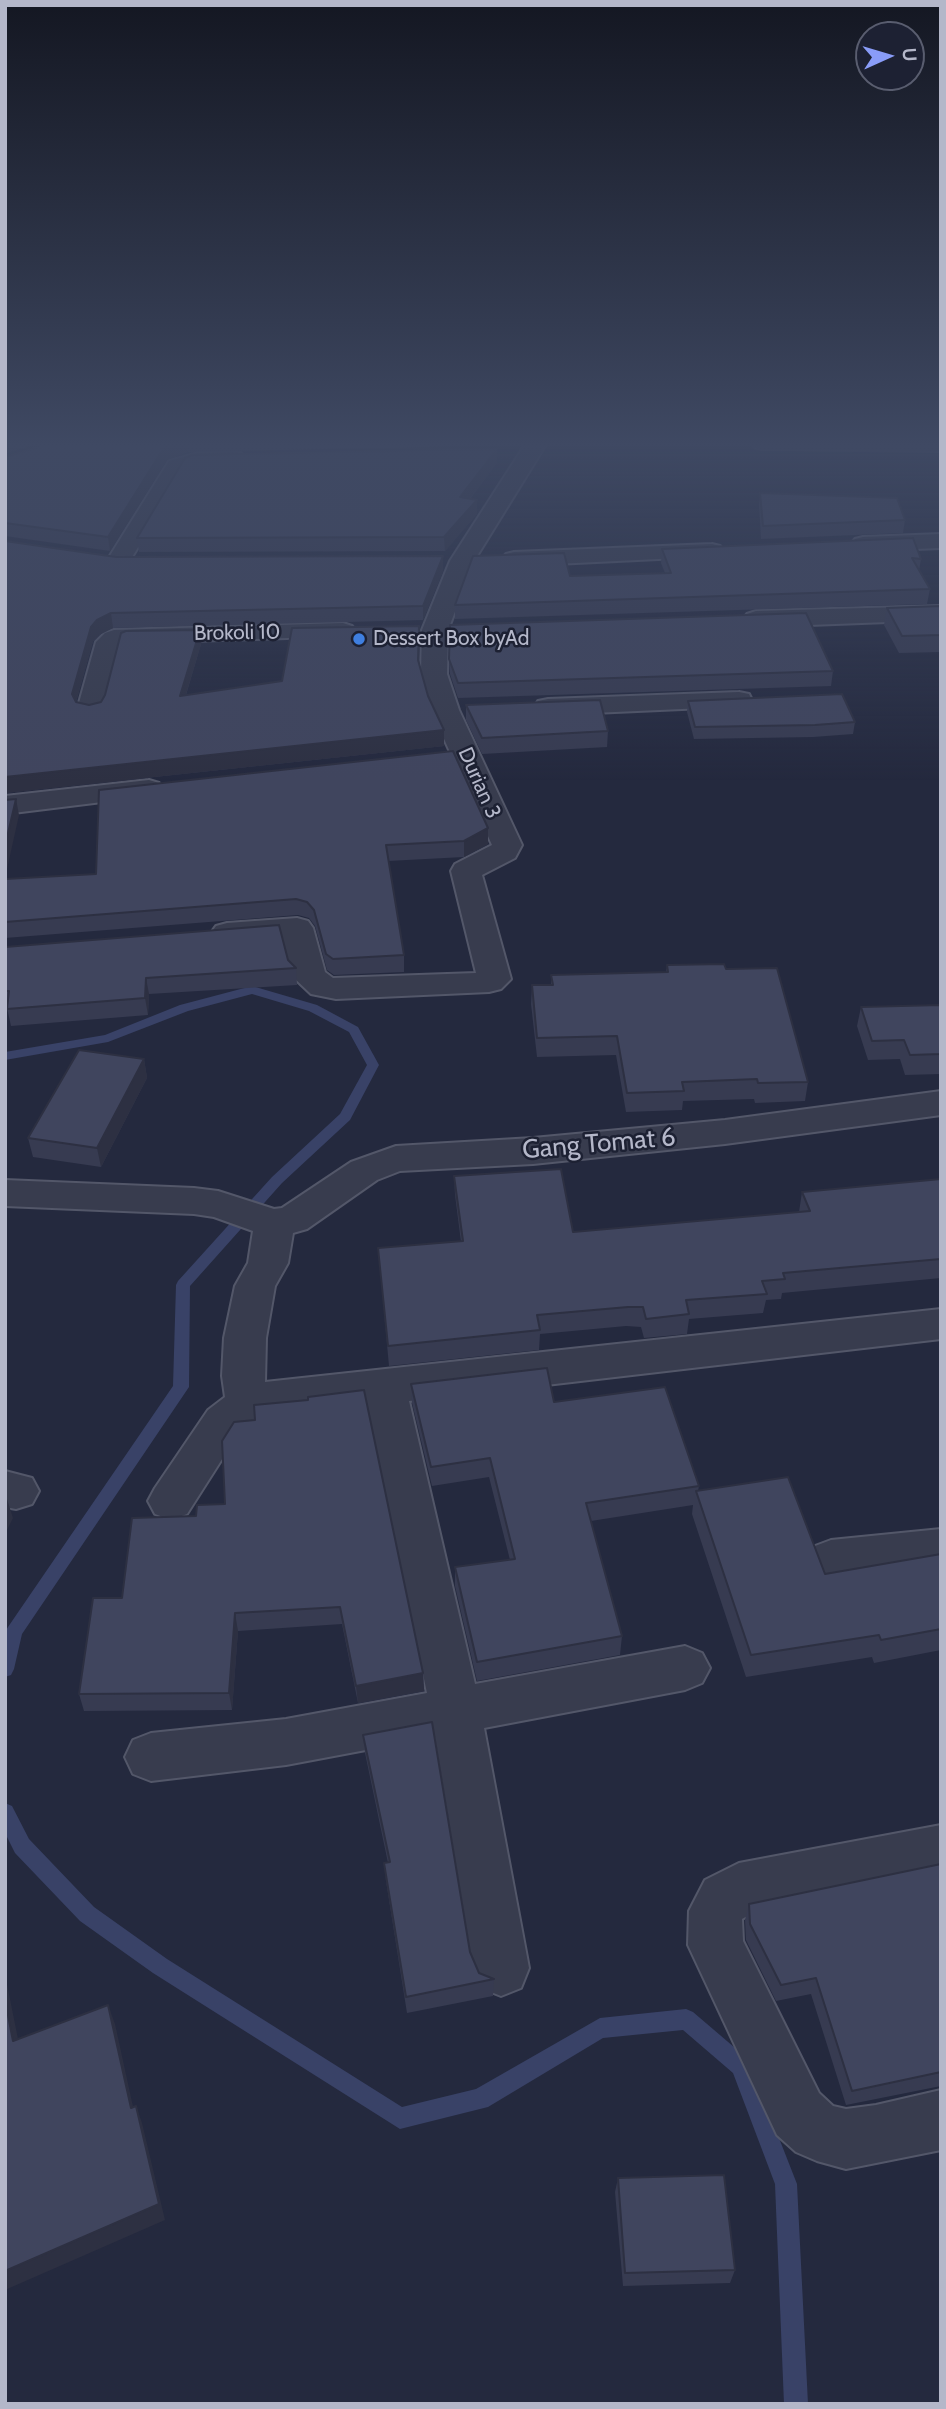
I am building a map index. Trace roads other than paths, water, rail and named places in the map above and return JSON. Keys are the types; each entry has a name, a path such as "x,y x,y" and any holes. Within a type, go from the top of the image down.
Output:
{"street":[{"path":"118,562 122,555"},
{"name":"Durian 3","path":"196,935 297,928 309,976 323,986 336,989 489,982 494,977 467,868 504,852 507,845 452,756 445,710 434,674 435,630 466,555"},
{"path":"435,561 601,555"},
{"path":"93,558 144,562"},
{"path":"738,620 941,613"},
{"path":"408,630 463,629"},
{"name":"Brokoli 10","path":"92,710 109,642 114,638 368,631"},
{"path":"529,707 766,699"},
{"path":"445,710 473,709"},
{"path":"5,805 181,785"},
{"name":"Gang Tomat 6","path":"257,1217 293,1219 364,1171 396,1159 533,1151 725,1132 941,1103"},
{"path":"5,1193 194,1201 257,1217 273,1237 268,1263 255,1286 245,1338 243,1376 247,1403"},
{"path":"171,1501 223,1422 247,1403 279,1396 385,1387 941,1324"},
{"path":"385,1387 456,1711 501,1968"},
{"path":"831,1560 941,1548"},
{"path":"151,1757 286,1742 685,1668"},
{"path":"941,1851 739,1890 724,1899 716,1911 714,1926 716,1945 798,2114 817,2131 846,2139 941,2120"}],"waterway":[{"path":"5,1056 108,1038 184,1008 252,990 313,1008 354,1030 373,1065 345,1117 277,1180 183,1285 181,1387 14,1632 5,1669"},
{"path":"5,1812 22,1846 87,1914 160,1966 400,2118 480,2099 600,2028 686,2019 741,2066 786,2184 796,2404"}],"place":[{"name":"Dessert Box byAd","path":"359,639"}]}
